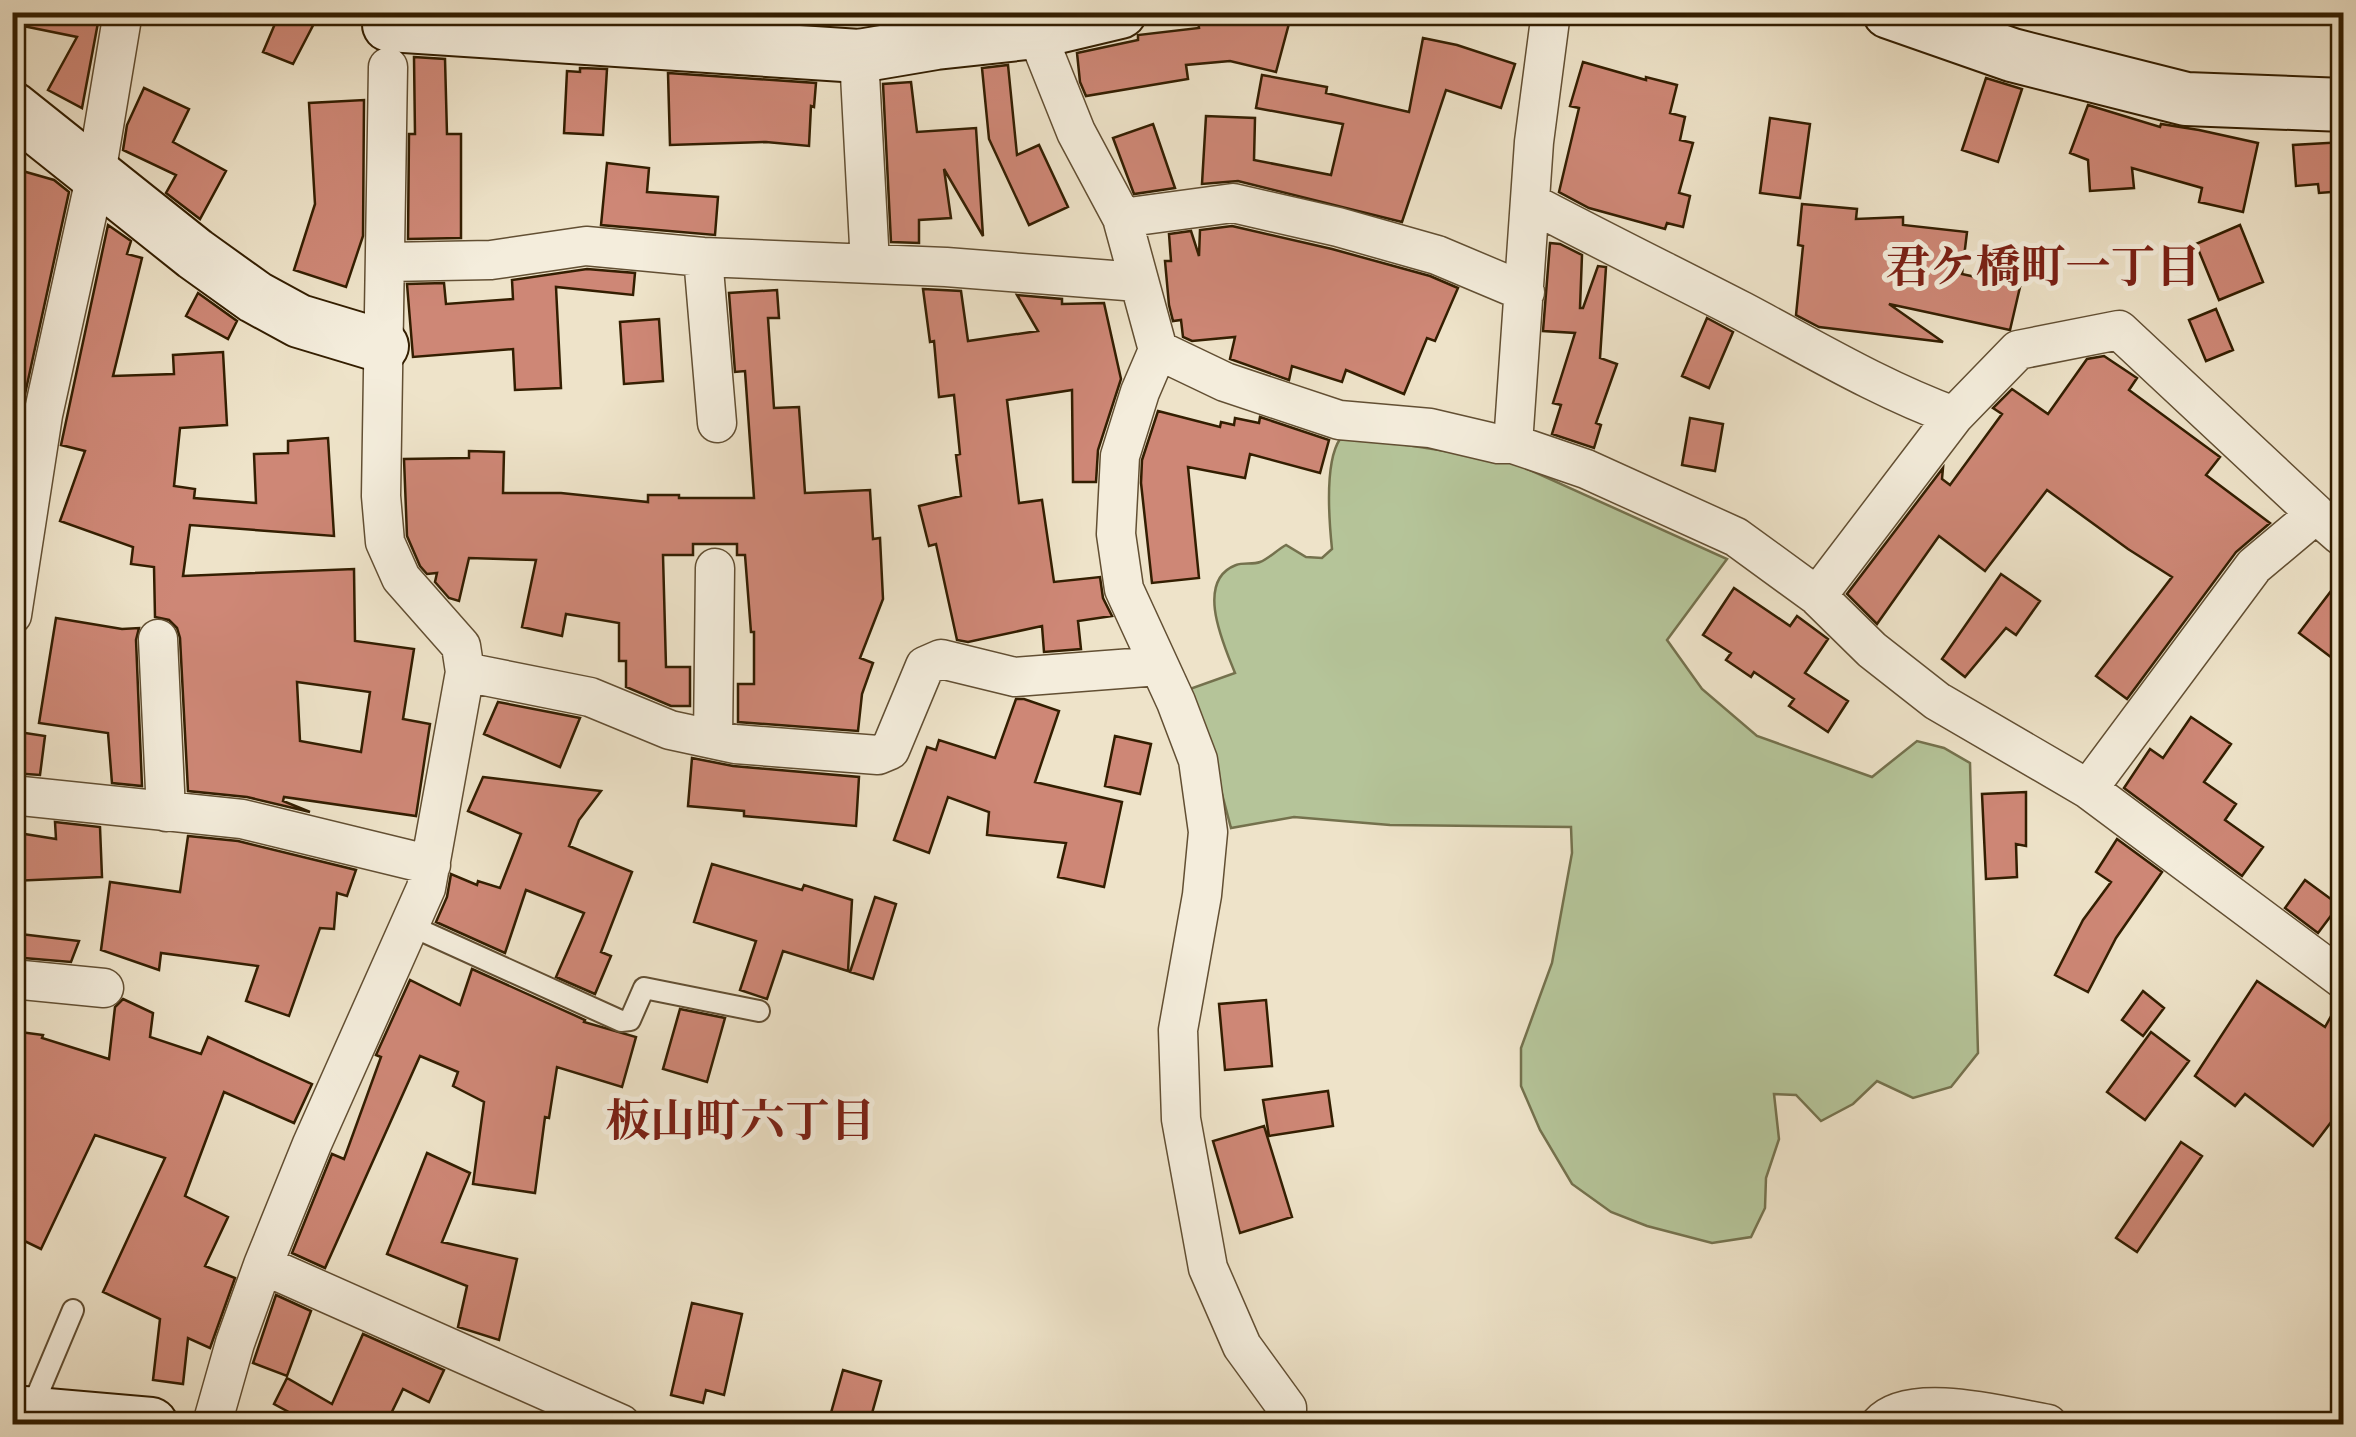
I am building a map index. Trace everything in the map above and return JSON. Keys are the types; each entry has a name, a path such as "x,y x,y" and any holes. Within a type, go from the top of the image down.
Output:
{"street":[{"path":"12,615 43,415 96,174 123,12"},
{"path":"212,1424 262,1265 426,888 465,672 460,646 401,578 385,542 381,496 382,346 387,262 389,35 859,56 940,28 1036,32 1120,12"},
{"path":"1514,444 1534,142 1551,12"},
{"path":"1889,12 2012,56 2186,99 2344,105"},
{"path":"1036,32 1076,132 1122,218 1158,350 1120,456 1116,534 1124,589 1198,760 1208,832 1202,895 1178,1030 1180,1119 1208,1268 1242,1346 1287,1408 1287,1424"},
{"path":"859,56 870,264"},
{"path":"12,108 194,254 255,297 299,321 382,346"},
{"path":"1122,218 1233,204 1338,226 1437,255 1525,292"},
{"path":"1530,204 1807,348 1954,416"},
{"path":"387,262 491,260 586,246 704,257 1138,282"},
{"path":"704,257 717,423"},
{"path":"1816,596 1954,416 2018,350 2119,330 2330,525 2254,566 2088,789"},
{"path":"1158,350 1225,382 1339,420 1430,428 1514,444 1586,469 1736,537 1816,596 1872,650 1936,701 2088,789 2344,980"},
{"path":"713,740 715,568"},
{"path":"158,638 166,812"},
{"path":"465,672 590,697 670,730 713,740 878,755 890,750 925,666 941,659 1016,677 1159,666"},
{"path":"12,795 242,819 431,865"},
{"path":"12,978 104,988"},
{"path":"262,1265 621,1424"},
{"path":"1880,1424 1900,1410 1952,1408 2048,1424"},
{"path":"21,1413 151,1424"}],"lane":[{"path":"409,925 621,1021 630,1020 644,988 759,1012"},
{"path":"21,1413 74,1310"}],"green space":[{"path":"1340,439 1381,441 1510,461 1727,559 1667,640 1702,689 1757,736 1872,777 1917,741 1944,748 1970,763 1978,1053 1951,1087 1913,1098 1877,1081 1853,1104 1821,1121 1796,1095 1774,1094 1779,1139 1766,1178 1765,1208 1751,1237 1712,1243 1611,1212 1572,1184 1540,1130 1521,1086 1521,1048 1552,963 1572,853 1571,827 1390,825 1294,817 1231,828 1213,760 1187,690 1235,673 1214,599 1223,573 1239,564 1260,562 1286,545 1306,557 1322,558 1332,549 1330,477"}],"building":[{"path":"19,12 100,12 82,108 48,90 77,37 18,25"},
{"path":"280,12 320,12 293,64 263,52"},
{"path":"1253,12 1291,16 1276,72 1230,61 1186,65 1188,79 1086,96 1080,82 1077,53 1138,40 1138,35 1199,28 1198,20"},
{"path":"1423,38 1515,64 1501,108 1446,90 1402,222 1238,181 1202,184 1206,116 1255,118 1254,160 1331,175 1343,124 1256,108 1262,75 1327,87 1326,93 1409,112"},
{"path":"414,57 445,59 447,134 461,134 461,238 408,239 409,134 415,134"},
{"path":"1583,62 1677,85 1670,113 1685,117 1680,140 1693,143 1679,193 1690,196 1683,227 1667,223 1665,229 1589,208 1559,192 1579,108 1570,106"},
{"path":"1008,65 1017,155 1039,145 1068,207 1029,225 989,139 982,68"},
{"path":"580,68 607,69 603,135 564,133 567,71 580,72"},
{"path":"668,73 816,83 809,146 766,142 670,145"},
{"path":"1986,78 2022,89 1998,162 1962,150"},
{"path":"911,82 917,132 976,128 983,236 944,169 951,218 919,220 919,243 891,242 883,84"},
{"path":"144,88 189,109 173,142 226,171 200,219 166,193 176,175 123,150 127,125"},
{"path":"364,100 363,236 346,287 294,270 315,204 309,103"},
{"path":"2088,105 2160,127 2161,124 2199,130 2258,143 2243,212 2199,202 2202,188 2132,168 2134,188 2090,191 2088,160 2070,153"},
{"path":"1770,118 1810,124 1800,198 1760,193"},
{"path":"1153,124 1175,188 1134,194 1113,138"},
{"path":"2344,142 2344,191 2319,193 2318,184 2296,186 2293,145"},
{"path":"607,163 649,168 647,192 718,197 715,235 601,225"},
{"path":"12,168 54,180 69,192 25,394 12,391"},
{"path":"1802,204 1857,209 1856,219 1903,217 1903,225 1967,232 1962,274 2020,287 2010,330 1889,304 1943,342 1819,327 1796,315 1803,246 1798,245"},
{"path":"108,225 131,241 127,254 142,258 113,376 174,374 173,355 223,352 227,425 180,428 174,486 195,489 194,498 256,503 254,454 288,453 288,441 328,438 334,536 190,525 183,576 354,569 355,641 414,649 403,719 430,724 416,816 284,797 283,801 310,812 247,797 188,791 177,628 169,620 155,617 154,567 131,564 133,547 60,521 85,451 61,445","holes":["297,682 370,692 361,752 300,741"]},
{"path":"2240,225 2263,282 2219,300 2196,244"},
{"path":"1232,226 1332,249 1430,276 1458,288 1435,341 1427,338 1404,394 1346,370 1342,382 1292,366 1289,380 1230,359 1235,337 1192,341 1183,337 1181,320 1173,321 1169,305 1165,261 1171,261 1169,234 1191,231 1199,256 1200,230"},
{"path":"1550,243 1582,255 1580,308 1598,266 1606,267 1600,358 1617,364 1596,423 1601,425 1594,448 1552,434 1561,405 1553,403 1575,333 1543,331"},
{"path":"587,269 635,273 633,295 556,287 561,388 515,390 513,349 413,357 407,284 444,283 446,304 513,299 512,280"},
{"path":"923,289 961,291 968,341 1038,331 1017,295 1062,299 1062,304 1104,303 1121,379 1098,450 1096,482 1073,482 1072,390 1007,400 1019,503 1042,500 1054,582 1100,577 1103,598 1112,616 1078,621 1081,649 1044,652 1042,626 968,642 957,640 936,544 929,546 919,506 961,496 954,395 939,397 934,341 930,342"},
{"path":"777,290 779,318 768,318 774,408 799,407 805,493 870,490 873,539 880,538 883,599 860,658 873,663 862,694 858,731 738,722 738,684 754,684 754,632 745,555 737,555 737,544 693,544 693,555 663,555 666,667 690,667 690,706 671,706 626,687 626,661 619,661 619,623 566,614 562,636 522,627 536,560 469,558 459,601 449,598 435,582 437,573 427,574 420,566 407,536 404,459 469,458 469,451 504,452 503,493 561,493 648,502 648,495 754,498 745,371 735,372 729,293"},
{"path":"198,293 237,321 228,339 186,316"},
{"path":"2216,309 2233,350 2206,361 2189,320"},
{"path":"1707,318 1733,332 1709,388 1682,376"},
{"path":"659,319 663,381 624,384 620,322"},
{"path":"2104,356 2137,378 2129,390 2220,457 2206,475 2270,523 2236,552 2127,699 2096,676 2172,577 2047,490 1985,571 1939,536 1877,624 1847,594 1943,468 1942,479 1950,485 2002,414 1993,408 2012,389 2048,414 2087,359"},
{"path":"1158,411 1220,427 1221,422 1234,425 1235,418 1259,423 1260,417 1329,440 1320,473 1250,454 1245,478 1188,467 1199,578 1152,583 1141,483 1142,460"},
{"path":"1690,418 1723,424 1715,471 1682,465"},
{"path":"2001,574 2040,601 2016,635 2006,628 1965,677 1942,659"},
{"path":"2344,574 2344,667 2299,633"},
{"path":"1734,588 1790,626 1797,616 1828,639 1805,673 1848,701 1828,732 1789,706 1794,699 1754,672 1751,677 1726,660 1731,653 1703,635"},
{"path":"56,618 122,629 139,628 136,640 142,786 112,783 108,733 39,723"},
{"path":"1016,699 1059,711 1035,782 1122,802 1104,887 1058,877 1066,843 987,835 989,812 948,797 929,853 894,840 927,747 936,750 939,740 995,758"},
{"path":"498,702 580,718 560,767 484,734"},
{"path":"2191,717 2231,744 2204,782 2236,804 2225,820 2263,847 2242,876 2124,788 2150,749 2163,758"},
{"path":"12,731 45,736 40,775 12,773"},
{"path":"1115,736 1151,744 1140,794 1105,786"},
{"path":"692,758 733,766 859,777 856,826 744,816 744,811 688,806"},
{"path":"483,777 601,791 579,820 569,846 632,872 601,952 611,956 595,994 556,977 584,913 526,890 505,953 436,922 447,897 451,874 477,885 478,881 500,888 521,834 468,811"},
{"path":"2026,792 2026,846 2016,844 2017,877 1986,879 1982,794"},
{"path":"55,822 100,827 102,877 12,881 12,832 56,839"},
{"path":"188,836 238,841 356,870 347,896 337,893 334,929 320,928 289,1016 246,1001 258,966 161,953 159,970 101,950 110,882 180,892"},
{"path":"2117,839 2162,872 2116,938 2088,992 2055,975 2083,920 2111,882 2096,872"},
{"path":"712,864 852,900 848,971 783,951 767,999 740,990 756,941 694,922"},
{"path":"2305,880 2339,905 2318,933 2285,908"},
{"path":"875,897 896,904 873,979 850,972"},
{"path":"12,933 79,941 71,962 12,957"},
{"path":"472,969 584,1022 636,1037 622,1087 557,1067 549,1118 545,1117 535,1193 473,1184 484,1102 453,1086 458,1072 420,1056 325,1268 292,1253 332,1154 344,1159 381,1057 376,1055 410,980 460,1005"},
{"path":"2257,981 2325,1027 2339,1002 2344,1002 2344,1105 2313,1146 2245,1094 2235,1106 2195,1076"},
{"path":"2143,991 2164,1008 2143,1036 2122,1020"},
{"path":"123,999 153,1013 150,1037 201,1054 208,1037 312,1084 294,1123 224,1092 185,1196 228,1217 205,1266 235,1278 210,1348 188,1338 183,1384 153,1380 160,1319 103,1292 165,1158 95,1135 41,1249 12,1235 12,1031 43,1035 42,1038 109,1059 115,1007"},
{"path":"1266,1000 1272,1066 1225,1070 1219,1004"},
{"path":"680,1009 725,1018 707,1082 663,1069"},
{"path":"2151,1032 2189,1061 2145,1120 2107,1092"},
{"path":"1328,1091 1333,1126 1269,1136 1263,1100"},
{"path":"1264,1126 1292,1217 1240,1233 1213,1141"},
{"path":"2181,1142 2202,1156 2137,1252 2116,1238"},
{"path":"427,1153 470,1173 442,1242 517,1259 499,1340 458,1327 467,1286 387,1254"},
{"path":"276,1295 311,1311 287,1376 253,1363"},
{"path":"692,1303 742,1314 724,1395 706,1390 703,1403 671,1395"},
{"path":"363,1334 444,1370 429,1402 403,1389 386,1424 311,1424 274,1404 287,1378 332,1404"},
{"path":"843,1370 881,1381 869,1424 829,1420"}],"district":[{"name":"君ケ橋町一丁目","path":"2043,266"},
{"name":"板山町六丁目","path":"740,1120"}]}
